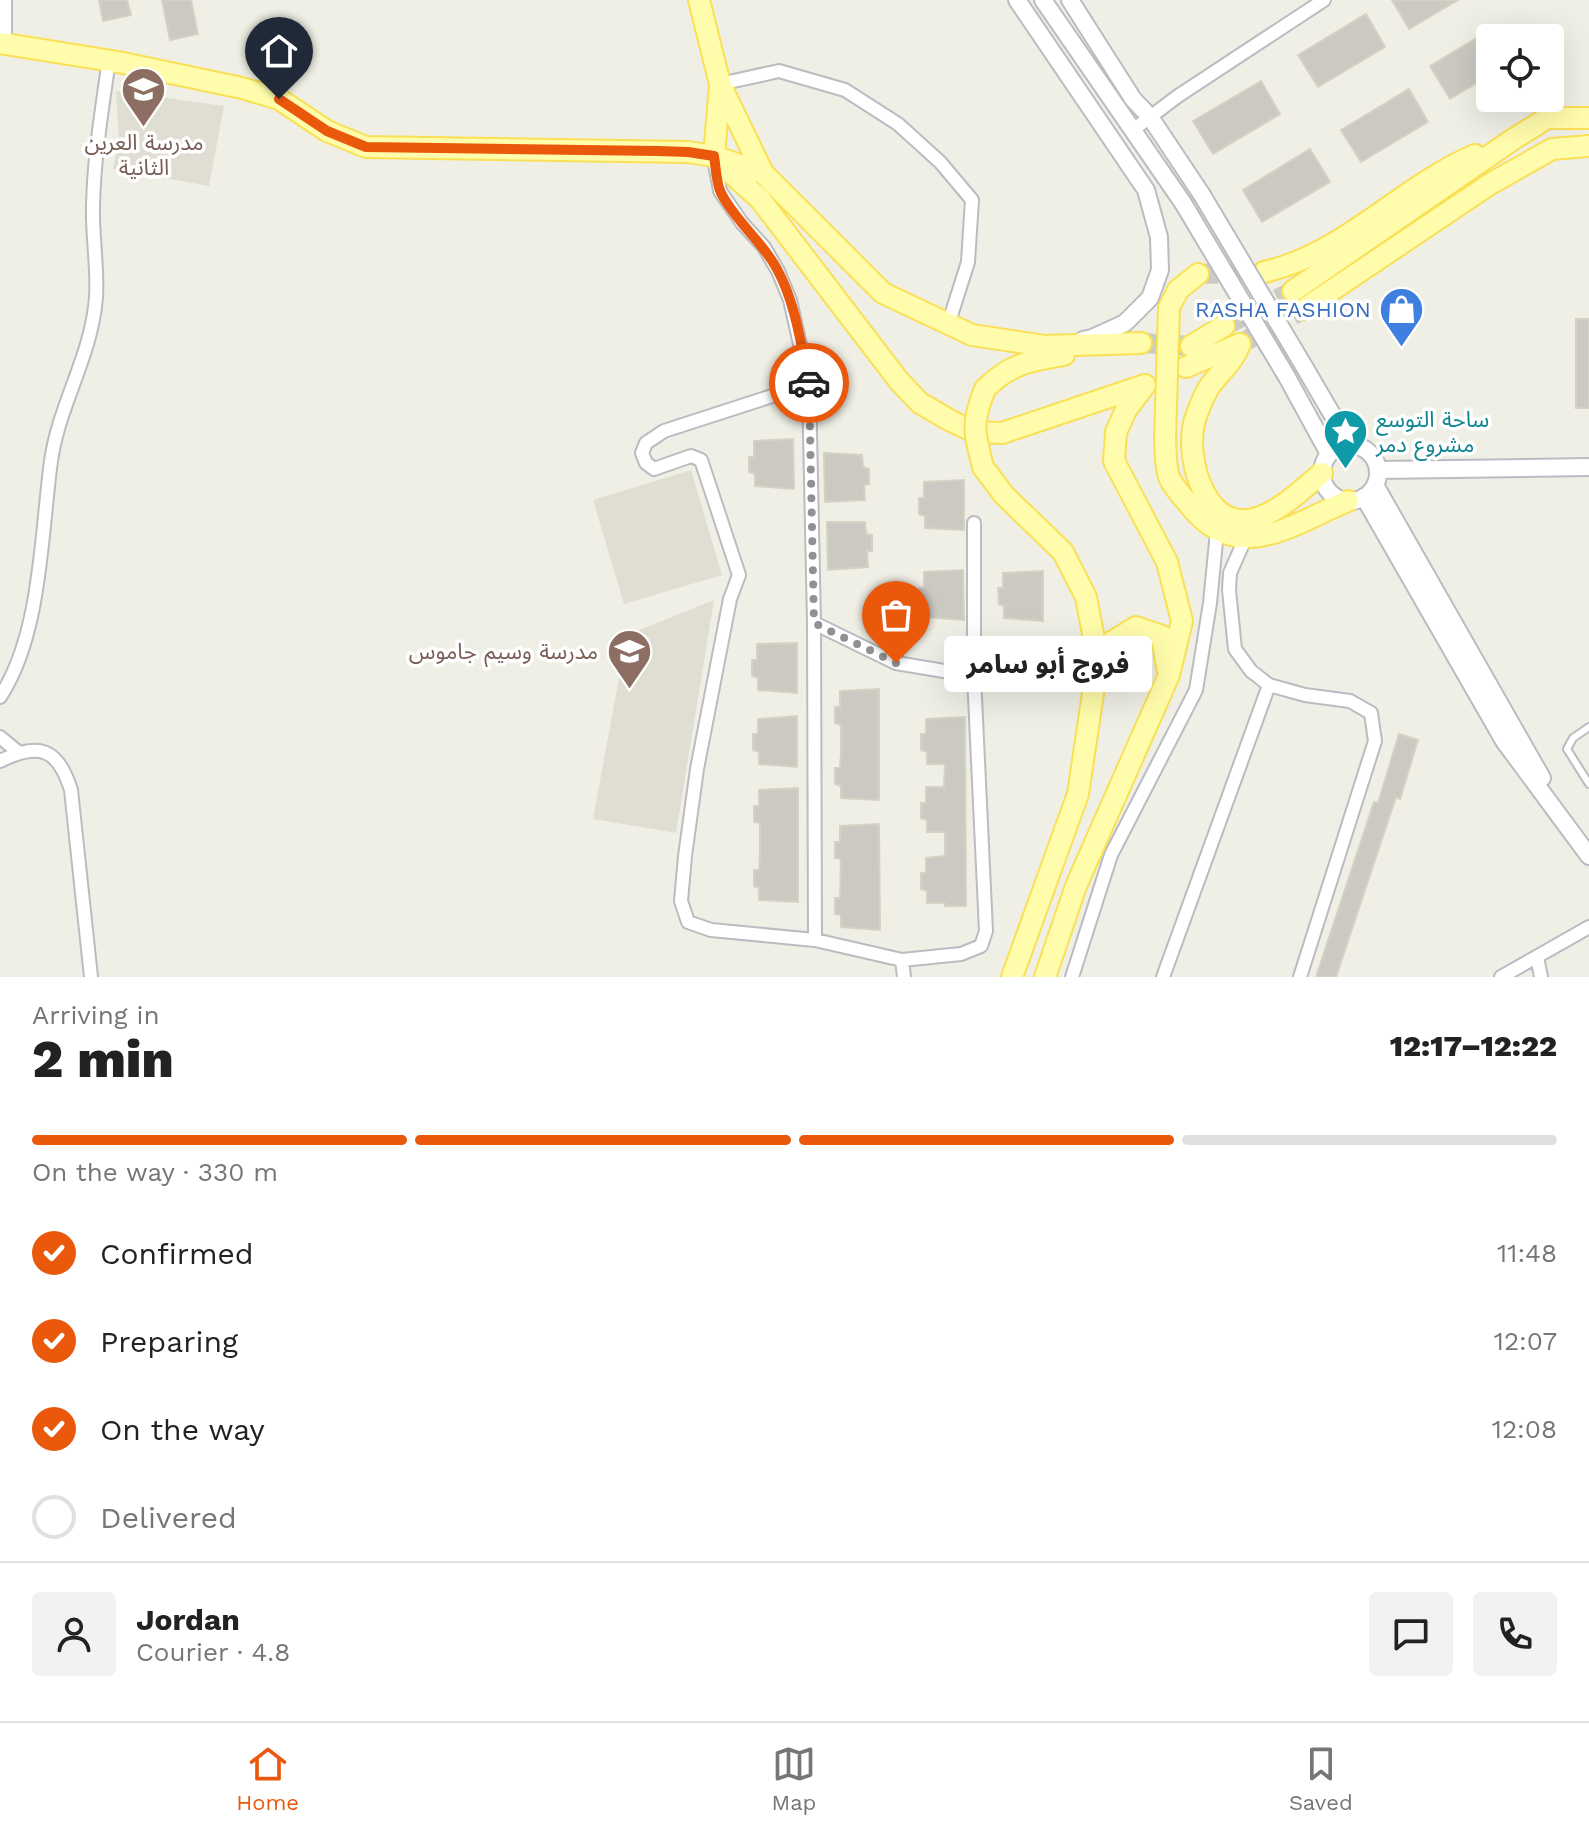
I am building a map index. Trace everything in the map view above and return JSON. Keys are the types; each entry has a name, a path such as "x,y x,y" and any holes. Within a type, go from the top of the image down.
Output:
{"main road":[{"path":"699,0 720,84 763,173 883,293 972,335 1045,346 1134,343 1022,363 1001,374 985,389 974,416 983,467 1004,495 1063,552 1086,597 1098,660 1078,794 1012,977"},
{"path":"2,44 109,60 242,88 279,99 327,131 366,147 688,152 714,156 763,173"},
{"path":"714,156 720,84"},
{"path":"1589,118 1547,118 1512,140 1299,300 1552,149 1589,146"},
{"path":"1264,272 1291,266 1310,257 1363,227 1449,166 1512,140"},
{"path":"714,156 760,199 899,381 920,403 951,421 975,432 1002,433 1145,385 1126,410 1116,432 1114,461 1167,562 1182,621 1169,675 1076,886 1045,977"},
{"path":"1198,274 1178,290 1169,308 1165,439 1168,477 1200,518 1217,532 1245,539 1264,537 1367,488"},
{"path":"1191,346 1224,326"},
{"path":"1186,367 1240,344 1235,357 1208,389 1194,424 1192,454 1203,490 1214,508 1232,520 1255,519 1280,507 1326,463"},
{"path":"1098,660 1110,643 1136,627 1162,636 1169,675"}],"street":[{"path":"2,44 5,0"},
{"path":"1017,0 1146,190 1159,237 1160,270 1150,298 1125,323 1092,338 1045,346"},
{"path":"1043,0 1183,203 1287,377 1326,463"},
{"path":"1070,0 1133,99 1150,117 1202,195 1350,445"},
{"path":"1133,130 1324,0"},
{"path":"0,697 14,676 21,657 30,618 57,428 83,362 91,332 96,296 95,153 109,60"},
{"path":"720,84 779,71 845,90 898,124 940,162 972,200 968,262 948,325"},
{"path":"714,156 720,191 742,223 764,247 790,300 809,384 814,623 815,940"},
{"path":"809,384 664,431 646,443 642,453 646,463 654,469 691,456 701,460 739,575 730,599 697,769 681,901 688,922 711,930 815,940 902,960 961,954 981,946 986,931 974,676 974,523"},
{"path":"1589,467 1367,488 1333,495 1323,481 1326,463 1342,446 1366,449 1372,455 1367,488 1504,741 1589,856"},
{"path":"1072,977 1111,855 1196,690 1210,603 1217,532"},
{"path":"1245,539 1230,573 1235,649 1251,671 1269,685 1305,695 1350,701 1371,713 1375,741 1300,977"},
{"path":"814,623 896,663 974,676"},
{"path":"1163,977 1269,685"},
{"path":"0,737 18,752"},
{"path":"0,761 18,752 37,750 54,756 64,768 71,790 91,977"},
{"path":"1501,977 1589,927"},
{"path":"1537,957 1541,977"},
{"path":"902,960 904,977"}],"lane":[{"path":"1589,727 1573,738 1567,749 1589,784"}],"shaded area":[{"path":"116,91 224,106 209,186 113,169 119,140"},
{"path":"691,470 722,575 624,604 593,500"},
{"path":"714,600 676,833 593,819 627,635"}],"building":[{"path":"99,0 127,0 131,15 103,21"},
{"path":"162,0 191,0 198,34 170,40"},
{"path":"1392,0 1458,0 1409,29"},
{"path":"1366,14 1385,47 1318,87 1298,55"},
{"path":"1476,38 1476,83 1450,99 1430,66"},
{"path":"1261,81 1280,114 1213,154 1193,121"},
{"path":"1409,89 1428,122 1361,162 1341,130"},
{"path":"1310,149 1330,182 1262,222 1243,190"},
{"path":"1576,319 1589,319 1589,408 1576,408"},
{"path":"793,439 794,489 755,486 755,474 749,472 749,457 754,457 754,441"},
{"path":"824,453 862,455 863,467 869,469 869,484 864,485 865,500 825,502"},
{"path":"964,480 964,530 925,528 925,516 919,514 919,498 924,498 924,482"},
{"path":"827,522 865,522 866,534 872,535 872,551 867,551 868,567 828,570"},
{"path":"963,570 964,620 925,617 925,605 919,603 924,572"},
{"path":"1043,571 1043,621 1004,618 998,588 1003,588 1003,573"},
{"path":"797,643 797,693 758,690 758,678 752,676 752,660 757,660 757,644"},
{"path":"879,689 879,800 841,798 841,786 835,784 835,768 840,768 841,753 841,725 835,723 835,707 840,707 840,691"},
{"path":"797,716 797,767 759,764 759,752 753,750 753,734 758,734 758,719"},
{"path":"965,717 966,906 945,906 945,903 927,903 927,891 921,889 921,873 926,873 926,858 945,856 945,832 927,832 927,820 921,818 921,803 926,803 926,787 944,787 945,764 927,764 927,752 921,750 921,734 926,734 926,719"},
{"path":"1399,734 1418,740 1400,799 1396,797 1336,977 1316,977 1374,802 1378,803"},
{"path":"798,788 798,902 759,900 759,888 754,886 754,870 759,870 760,823 754,822 754,806 759,806 759,790"},
{"path":"879,824 880,930 841,927 841,915 835,914 835,898 840,898 841,859 835,858 835,842 840,842 840,826"}],"tunnel":[{"path":"1198,274 1264,272"},
{"path":"1224,326 1293,291"},
{"path":"1240,344 1304,309"},
{"path":"1141,343 1191,346"}],"way so far":[{"path":"809,383 814,623 896,663"}],"place":[{"name":"مدرسة العرين الثانية","path":"144,128"},
{"name":"RASHA FASHION","path":"1402,348"},
{"name":"ساحة التوسع مشروع دمر","path":"1345,471"},
{"name":"فروج أبو سامر","path":"896,663"},
{"name":"مدرسة وسيم جاموس","path":"629,690"}],"route":[{"path":"279,99 327,131 366,147 658,151 714,156 720,191 742,223 764,247 778,271 790,300 809,383"}]}
